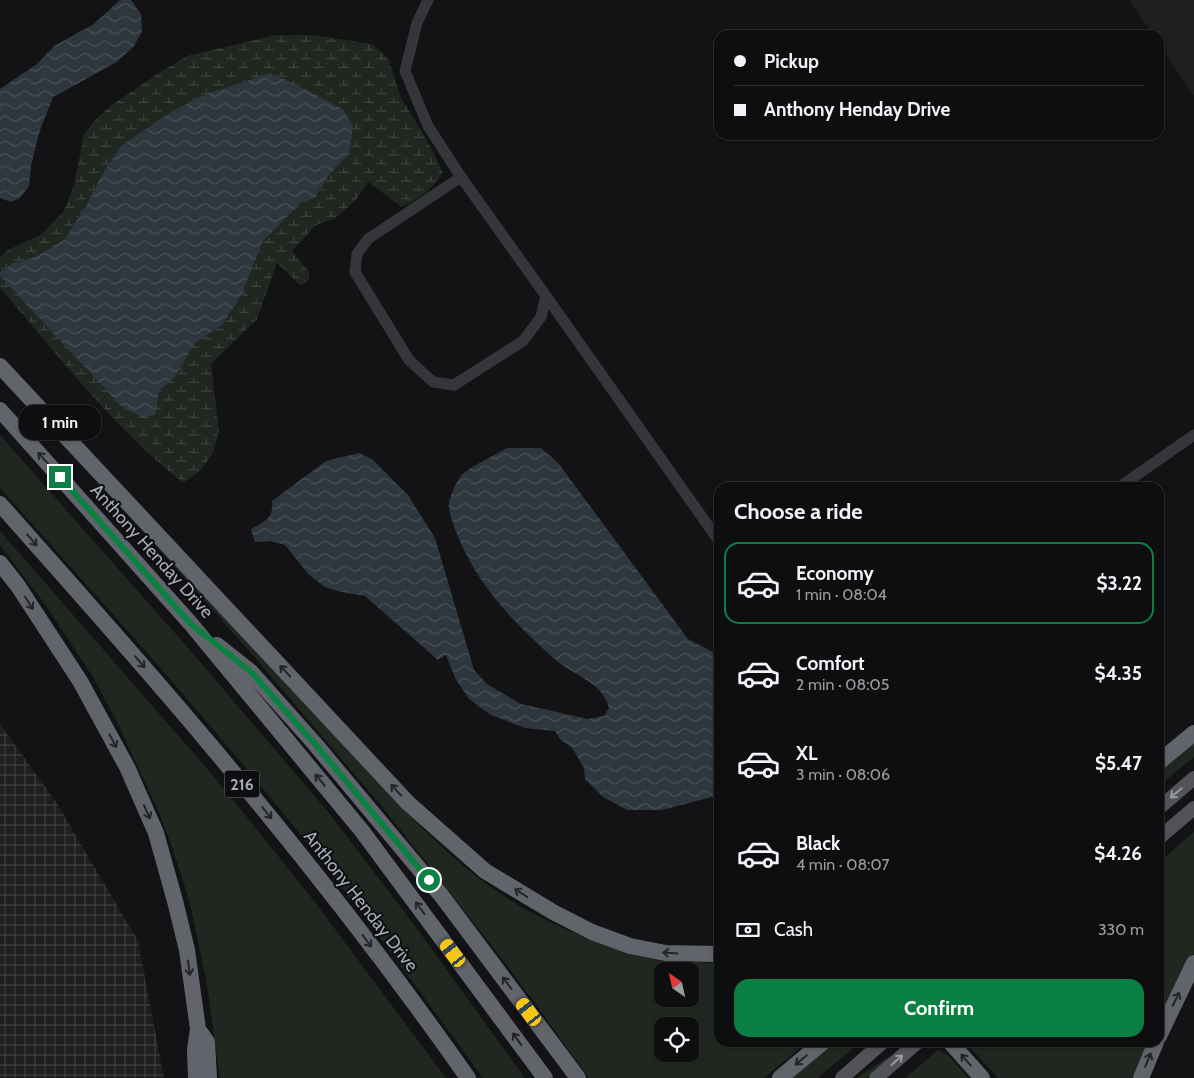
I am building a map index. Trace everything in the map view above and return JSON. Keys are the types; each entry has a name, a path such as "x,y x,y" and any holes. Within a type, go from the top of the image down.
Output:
{"highway":[{"path":"0,366 408,803 478,865 553,912 592,932 630,946 666,953 714,954"},
{"name":"Anthony Henday Drive","path":"0,410 191,624 362,831 545,1078"},
{"name":"Anthony Henday Drive","path":"0,504 149,673 330,891 468,1078"},
{"path":"0,563 18,586 80,680 127,767 156,833 187,950 198,1028 195,1050 196,1078"},
{"path":"191,624 251,672 315,744 441,895 578,1078"},
{"path":"1164,752 1194,733"},
{"path":"1164,758 1194,733"},
{"path":"1164,1026 1194,963"},
{"path":"198,1028 207,1042 209,1078"},
{"path":"780,1078 817,1047"},
{"path":"954,1047 982,1078"},
{"path":"1141,1078 1154,1047"}],"main road":[{"path":"1164,804 1194,778"},
{"path":"1164,834 1194,808"},
{"path":"842,1078 878,1047"},
{"path":"876,1078 912,1047"}],"lane":[{"path":"428,0 417,23 405,71 428,126 461,177 714,534"},
{"path":"461,177 368,239 357,254 355,272 409,360 433,382 454,385 523,340 541,317 546,296"},
{"path":"1127,482 1194,435"}],"shaded area":[{"path":"1129,0 1194,0 1194,96 1164,51 1164,30 1150,30"},
{"path":"0,724 56,802 138,941 164,1078 0,1078"}],"green space":[{"path":"276,35 312,35 372,44 388,58 401,98 424,135 443,172 426,193 402,207 368,182 355,201 334,219 316,225 292,251 309,272 309,279 305,283 300,285 277,263 257,319 211,364 219,431 213,453 200,471 183,483 133,438 87,390 0,288 0,276 122,406 159,391 175,377 195,343 222,325 241,296 263,241 301,203 315,198 330,174 349,154 343,109 270,73 121,146 101,176 87,204 65,239 35,257 13,263 0,272 0,257 8,250 42,234 64,211 74,185 84,134 96,119 112,105 187,56"},
{"path":"0,435 189,649 329,813 415,926 525,1078 483,1078 365,918 247,769 166,674 0,488"},
{"path":"0,531 204,765 259,832 314,901 446,1078 220,1078 206,978 189,900 158,810 117,722 93,677 44,603 0,545"},
{"path":"151,540 415,821 477,877 503,896 531,912 560,927 591,939 622,949 654,956 714,963 714,1047 801,1047 764,1078 589,1078 506,964 384,809 251,653"},
{"path":"1194,742 1194,757 1164,782 1164,766"},
{"path":"1194,832 1194,953 1164,1013 1164,858"},
{"path":"822,1047 854,1047 818,1078 785,1078"},
{"path":"970,1047 1147,1047 1132,1078 998,1078"},
{"path":"938,1050 950,1057 969,1078 905,1078"},
{"path":"887,1058 888,1060 867,1078 856,1078"}],"water":[{"path":"120,0 131,0 141,14 142,32 134,46 117,62 53,97 39,133 31,166 29,186 20,198 11,202 0,198 0,89 37,64 54,46 94,24"},
{"path":"270,73 343,109 353,126 349,154 330,174 315,198 301,203 263,241 241,296 222,325 195,343 175,377 159,391 155,415 142,417 122,407 0,276 0,272 13,263 35,257 65,239 87,204 101,176 121,146 165,116 199,97"},
{"path":"507,448 541,448 559,464 688,639 714,652 714,796 662,810 627,810 603,797 585,779 584,768 573,749 560,739 555,731 525,728 491,715 469,699 456,680 446,655 438,660 365,596 325,587 309,575 285,545 270,541 255,542 251,529 270,515 272,501 326,461 359,453 372,459 408,495 435,538 474,670 487,684 521,704 588,719 604,716 609,708 601,692 557,661 511,617 485,585 463,549 450,513 449,504 455,486 461,476"}],"route":[{"path":"60,477 191,624 251,672 315,744 429,880"}]}
